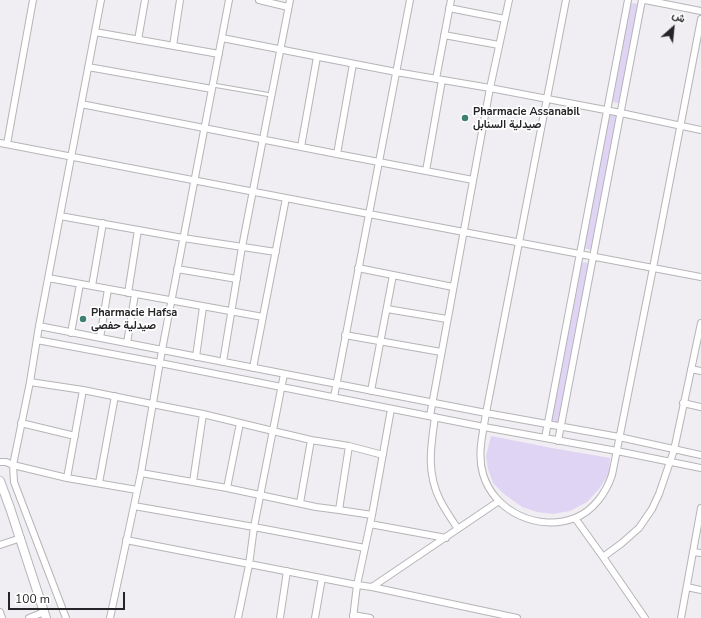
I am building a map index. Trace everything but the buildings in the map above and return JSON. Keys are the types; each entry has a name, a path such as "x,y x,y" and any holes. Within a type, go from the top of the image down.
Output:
{"street":[{"path":"33,0 3,143 701,277"},
{"path":"66,618 14,482 13,465 30,382 39,326 101,0"},
{"path":"138,40 145,0"},
{"path":"172,46 180,0"},
{"path":"110,618 141,473 171,301 229,0"},
{"path":"223,362 252,192 289,3 259,0"},
{"path":"334,397 410,0"},
{"path":"426,171 444,35 451,0"},
{"path":"458,529 440,499 433,478 430,456 432,403 490,88 509,0"},
{"path":"566,0 481,443 481,464 483,474 499,501 515,513 524,518 533,520 554,522 564,521 575,518 584,513 604,493 612,476 654,268 701,19"},
{"path":"544,438 628,0"},
{"path":"558,440 644,0 701,11"},
{"path":"449,8 505,19"},
{"path":"95,32 219,54"},
{"path":"444,35 499,45"},
{"path":"222,38 353,64 607,110 701,130"},
{"path":"301,147 317,57"},
{"path":"337,154 353,64"},
{"path":"88,66 213,87"},
{"path":"81,104 473,180"},
{"path":"253,368 286,198"},
{"path":"60,216 183,238 276,252"},
{"path":"92,286 103,223"},
{"path":"128,293 138,230"},
{"path":"358,268 453,287"},
{"path":"177,269 237,279"},
{"path":"371,391 393,275"},
{"path":"48,278 263,318"},
{"path":"71,333 80,284"},
{"path":"100,338 108,289"},
{"path":"127,343 135,294"},
{"path":"196,357 204,307"},
{"path":"387,309 447,319"},
{"path":"603,557 632,535 652,510 674,450 701,323"},
{"path":"39,326 432,403 619,437 701,455"},
{"path":"346,335 441,352"},
{"path":"37,340 701,468"},
{"path":"691,369 701,371"},
{"path":"238,618 284,374"},
{"path":"30,382 83,390 203,414 311,440 349,446 383,455"},
{"path":"67,478 83,390"},
{"path":"99,483 115,396"},
{"path":"683,403 701,407"},
{"path":"370,618 353,616 357,585 366,548 391,409"},
{"path":"193,482 203,414"},
{"path":"21,423 75,436"},
{"path":"227,488 240,423"},
{"path":"300,503 311,440"},
{"path":"339,510 349,446"},
{"path":"0,462 6,462 67,478 137,490"},
{"path":"141,473 227,488 316,507 372,515"},
{"path":"0,481 21,538 45,615 29,618"},
{"path":"372,587 499,501"},
{"path":"134,506 366,548"},
{"path":"681,618 701,512"},
{"path":"575,518 645,618"},
{"path":"370,524 446,538"},
{"path":"0,545 21,538"},
{"path":"126,540 249,565 372,587 516,618"},
{"path":"693,552 701,553"},
{"path":"280,618 287,571"},
{"path":"315,618 322,578"},
{"path":"687,587 701,590"},
{"path":"0,612 2,618"}],"lane":[{"path":"213,87 271,95"}],"shaded area":[{"path":"631,3 638,4 619,103 612,102"},
{"path":"609,113 617,115 591,250 583,248"},
{"path":"581,262 589,263 558,427 550,426"},
{"path":"491,436 610,458 609,474 599,489 587,502 570,511 553,514 537,512 522,507 504,494 493,483 488,469 486,456"}],"place":[{"name":"Pharmacie Assanabil صيدلية السنابل","path":"465,118"},
{"name":"Pharmacie Hafsa صيدلية حفصى","path":"83,319"}]}
